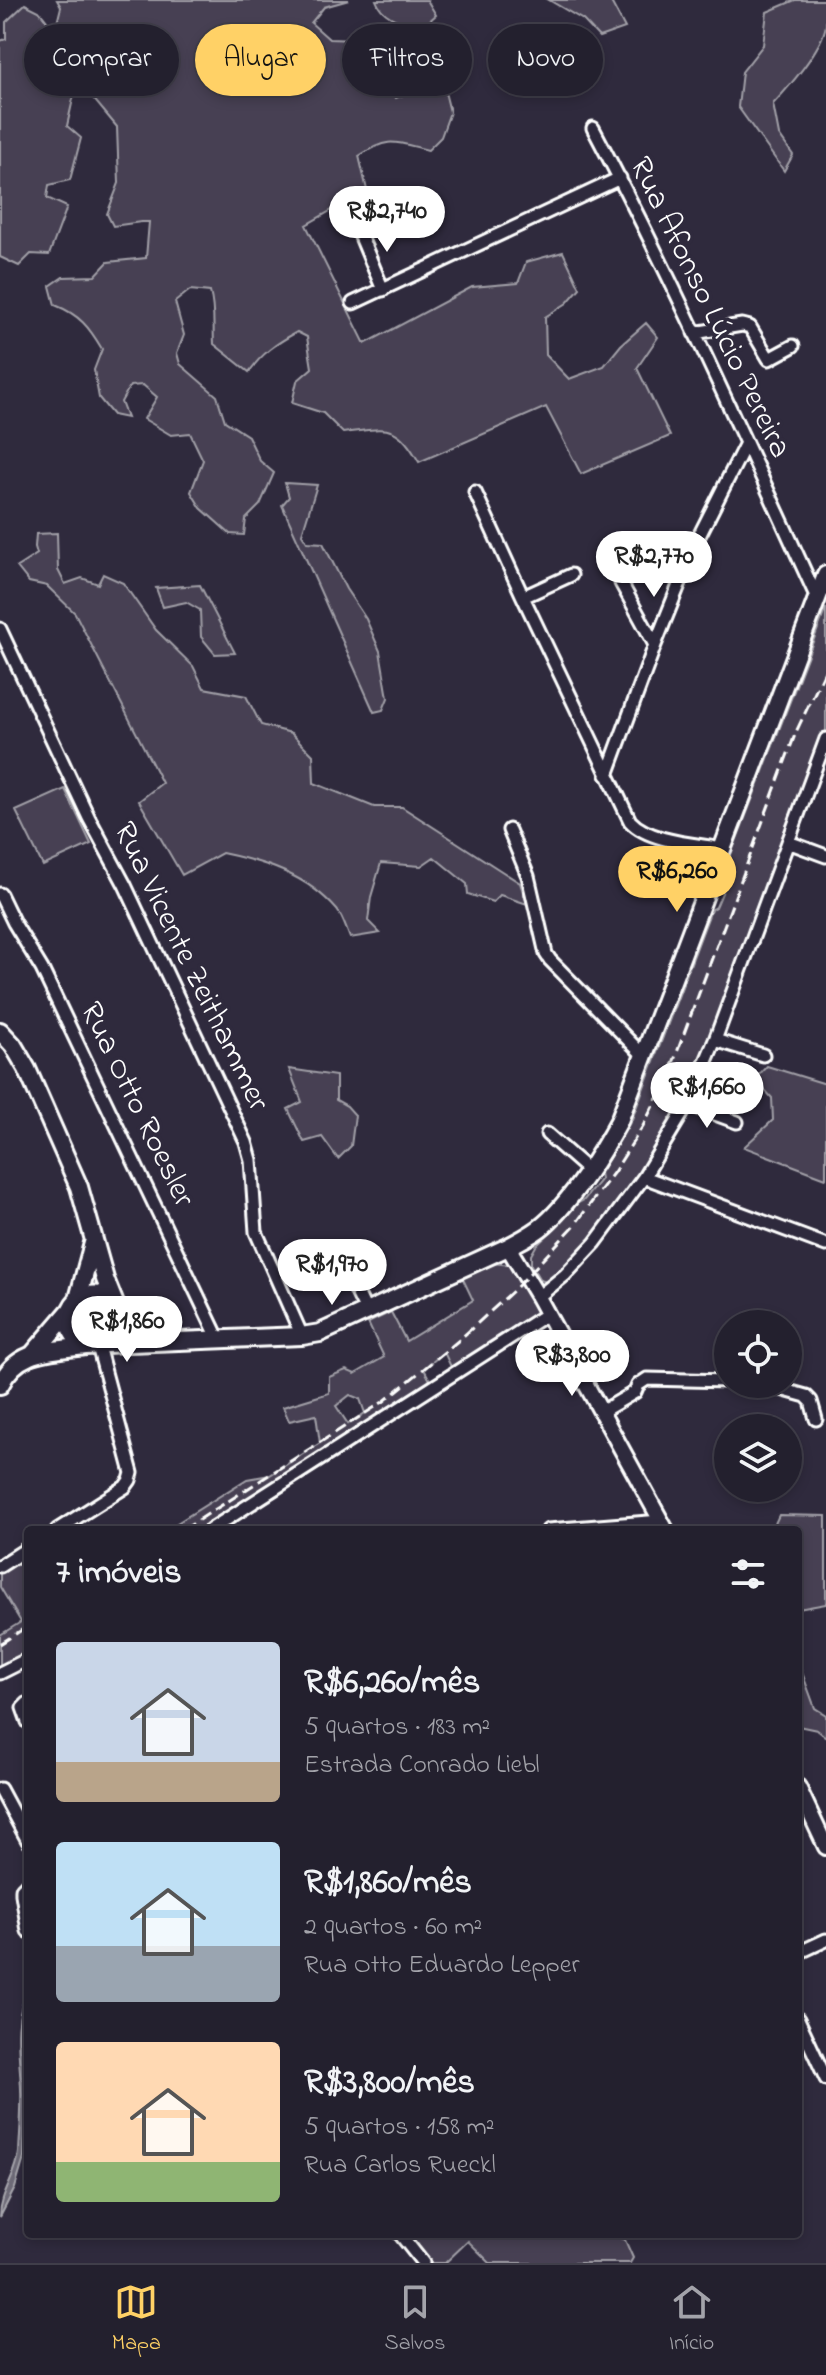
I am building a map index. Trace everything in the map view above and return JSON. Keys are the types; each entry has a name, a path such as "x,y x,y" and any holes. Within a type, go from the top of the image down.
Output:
{"main road":[{"path":"33,1354 96,1345 320,1333 508,1247 545,1225 588,1170 619,1121 826,575"},
{"path":"0,1031 13,1045 27,1069 84,1198 117,1312 116,1334 96,1345"},
{"path":"94,1237 68,1327 72,1335 96,1345"},
{"path":"0,1385 9,1369 33,1354 73,1306 87,1295 107,1297 127,1333 149,1344"}],"street":[{"name":"Rua Afonso Lúcio Pereira","path":"593,128 694,333 817,598"},
{"path":"353,303 620,178"},
{"path":"359,232 383,290"},
{"path":"694,333 742,325 750,327 769,359 793,346"},
{"path":"607,775 697,540 746,443"},
{"path":"475,492 630,821 641,831 658,837 723,849"},
{"path":"523,597 571,575"},
{"path":"621,583 655,645"},
{"name":"Rua Vicente Zeithammer","path":"0,629 246,1142 251,1160 256,1232 302,1336"},
{"path":"538,1297 565,1275 595,1243 644,1177 688,1104 715,1040 826,739"},
{"path":"509,830 528,876 546,954 644,1056"},
{"path":"788,842 826,856"},
{"name":"Rua Otto Roesler","path":"0,894 49,983 219,1340"},
{"path":"715,1040 763,1055"},
{"path":"688,1104 737,1122"},
{"path":"547,1134 588,1170"},
{"path":"644,1177 826,1245"},
{"path":"508,1247 664,1525 641,1526"},
{"path":"349,1276 367,1313"},
{"path":"216,1526 547,1314"},
{"path":"63,1526 125,1487 132,1473 96,1345"},
{"path":"601,1412 635,1392 638,1385 647,1379 714,1381"},
{"path":"802,1395 811,1401 816,1419"},
{"path":"0,1566 24,1551"},
{"path":"0,1673 24,1661"},
{"path":"0,1789 24,1834"},
{"path":"802,1796 826,1847"},
{"path":"24,1887 24,1906"},
{"path":"802,1951 826,1940"},
{"path":"802,2028 826,2079"},
{"path":"403,2238 423,2263"}],"shaded area":[{"path":"57,0 349,0 324,7 312,24 195,24 195,96 326,96 326,36 342,40 342,96 446,96 450,112 441,137 428,150 392,142 359,156 367,190 306,225 365,344 472,287 518,283 526,262 563,252 580,288 567,303 545,317 546,355 569,379 604,366 621,345 646,323 658,337 637,368 670,436 581,474 546,407 419,462 396,433 379,429 343,433 323,413 292,403 297,381 312,368 307,337 297,332 283,340 249,372 214,344 210,292 190,290 175,302 184,335 177,353 180,364 217,396 225,421 248,436 260,461 274,473 260,505 246,519 244,535 230,534 201,508 191,492 203,460 190,433 171,435 144,419 157,397 143,385 130,386 121,402 127,418 113,415 99,398 94,370 102,349 83,322 55,305 50,286 63,277 95,276 108,262 146,258 149,222 113,226 107,214 119,183 117,127 91,96 179,96 179,24 57,24 61,7"},
{"path":"376,0 427,0 436,15 426,24 407,24 388,16"},
{"path":"549,0 610,0 625,28 603,36 603,24 587,24"},
{"path":"795,0 826,0 826,25 812,56 773,104 779,135 793,155 784,171 738,107 742,72 763,45 767,12"},
{"path":"25,4 39,11 49,24 24,24 24,96 75,96 67,126 81,138 70,180 49,185 47,198 67,207 49,255 31,254 19,266 0,257 0,41 6,39 6,22"},
{"path":"285,483 317,485 302,534 307,542 323,543 346,589 366,619 380,651 388,698 383,710 374,712 282,505 289,497"},
{"path":"57,533 58,570 65,584 82,578 98,584 103,574 123,583 156,630 193,666 204,688 246,696 261,725 291,733 313,755 314,783 374,807 402,807 520,883 527,904 500,895 493,902 468,894 467,884 434,857 421,866 381,863 368,921 380,933 350,938 339,913 325,898 299,879 269,866 222,853 182,875 139,801 162,783 75,613 47,586 29,582 17,567 37,554 36,534"},
{"path":"200,585 235,653 215,654 201,637 200,610 186,602 163,607 156,588"},
{"path":"826,608 826,739 715,1040 644,1177 554,1284 540,1280 531,1265 531,1255 536,1246 574,1205 584,1200 601,1179 600,1173 632,1119 711,910 716,907 728,879 725,870"},
{"path":"65,789 91,844 43,866 16,811"},
{"path":"767,1066 826,1084 826,1178 744,1147 773,1120 772,1098 755,1079"},
{"path":"289,1069 336,1076 336,1100 355,1115 351,1146 338,1159 322,1137 304,1142 288,1109 302,1102"},
{"path":"492,1263 511,1265 539,1309 532,1318 452,1369 444,1352 424,1369 431,1382 207,1526 172,1526 247,1479 270,1475 320,1443 316,1415 289,1421 283,1407 329,1393 329,1377 346,1370 355,1374 384,1357 368,1323 391,1312 406,1341 473,1300 462,1277","holes":["350,1395 360,1399 365,1413 348,1424 336,1406"]},
{"path":"779,1515 826,1516 826,1604 802,1608 802,1526 774,1526"},
{"path":"24,1558 24,1655 0,1668 0,1635 21,1622 0,1587 0,1573"},
{"path":"802,1672 815,1708 826,1715 826,1737 817,1730 802,1727"},
{"path":"24,2000 24,2158 15,2188 0,2217 19,2152 21,2097 18,2026"},
{"path":"410,2238 620,2238 625,2240 633,2258 630,2263 490,2263 468,2241 445,2263 430,2263"}],"railway":[{"path":"189,1526 383,1402 514,1290 574,1226 643,1126 669,1074 796,732 826,669"},
{"path":"0,1644 24,1629"}]}
